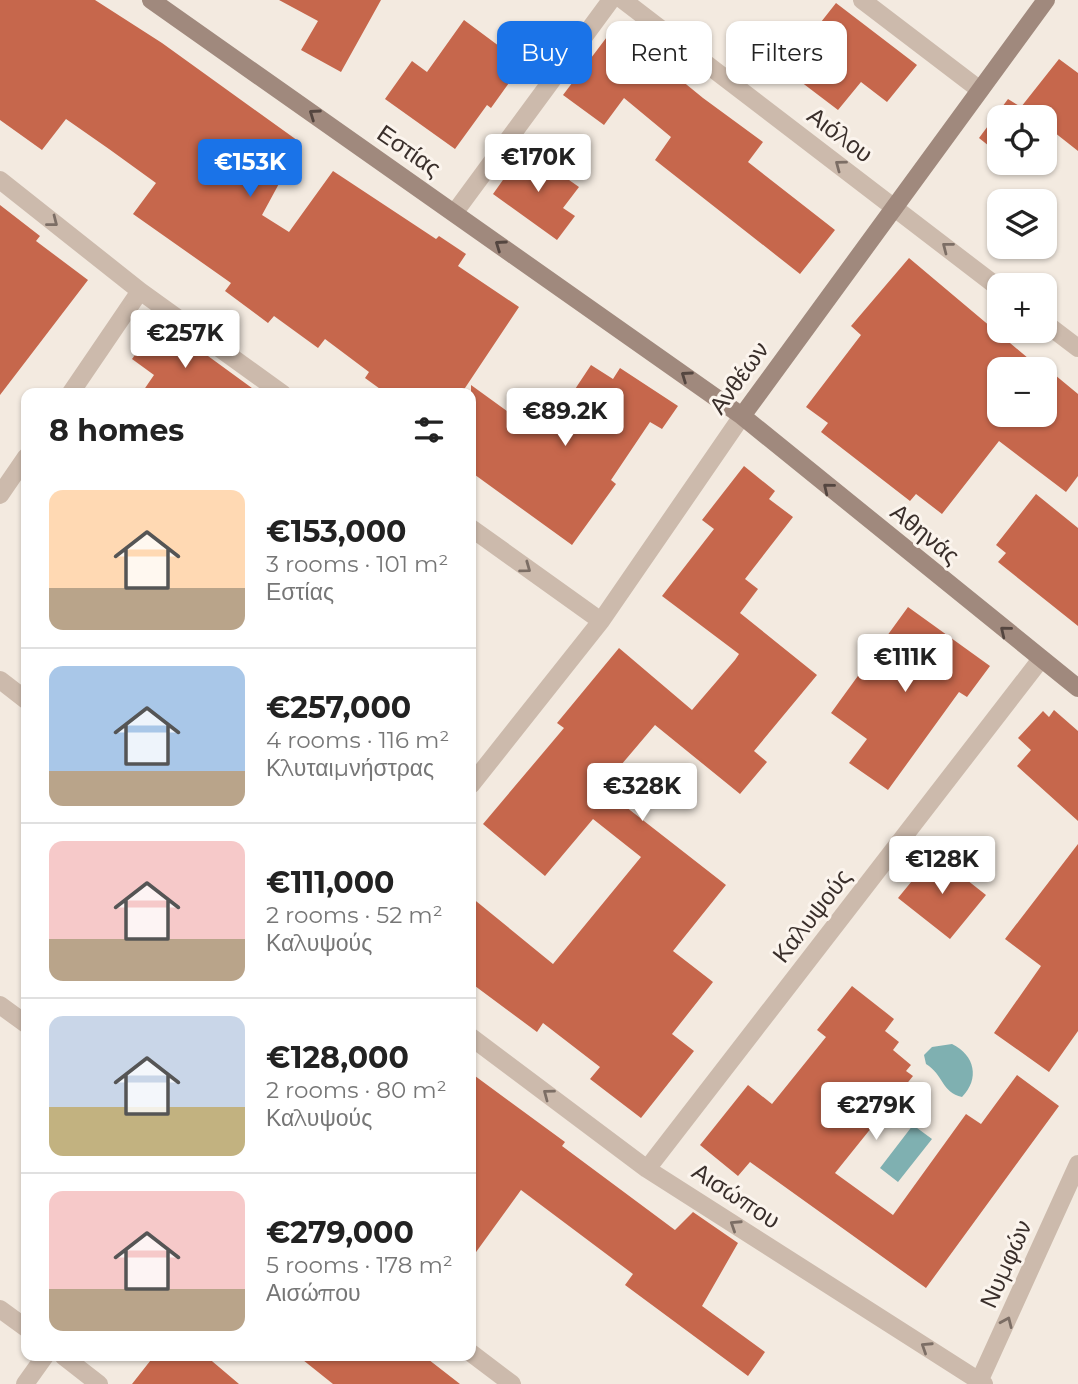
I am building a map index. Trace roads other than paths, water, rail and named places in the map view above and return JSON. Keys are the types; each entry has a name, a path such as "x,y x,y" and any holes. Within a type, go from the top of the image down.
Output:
{"street":[{"name":"Εστίας","path":"151,0 742,416"},
{"path":"455,212 611,0"},
{"name":"Αιόλου","path":"623,0 987,279"},
{"path":"862,0 980,90"},
{"name":"Ανθέων","path":"476,779 601,621 742,416 1046,0"},
{"path":"0,180 140,291 275,388"},
{"path":"74,388 140,291"},
{"path":"1057,332 1078,348"},
{"name":"Αθηνάς","path":"742,416 1078,688"},
{"path":"0,495 21,464"},
{"path":"476,532 601,621"},
{"name":"Καλυψούς","path":"647,1169 1041,659"},
{"path":"0,680 21,696"},
{"path":"0,1004 21,1020"},
{"name":"Αισώπου","path":"476,1041 647,1169 981,1383"},
{"name":"Νυμφών","path":"981,1383 1078,1164"},
{"path":"0,1309 21,1324"},
{"path":"476,1357 512,1384"},
{"path":"25,1384 41,1361"},
{"path":"69,1361 99,1384"}],"water":[{"path":"952,1044 966,1054 972,1068 971,1083 962,1097 950,1092 926,1064 924,1055 932,1047"},
{"path":"913,1125 932,1139 898,1182 880,1168"}]}
